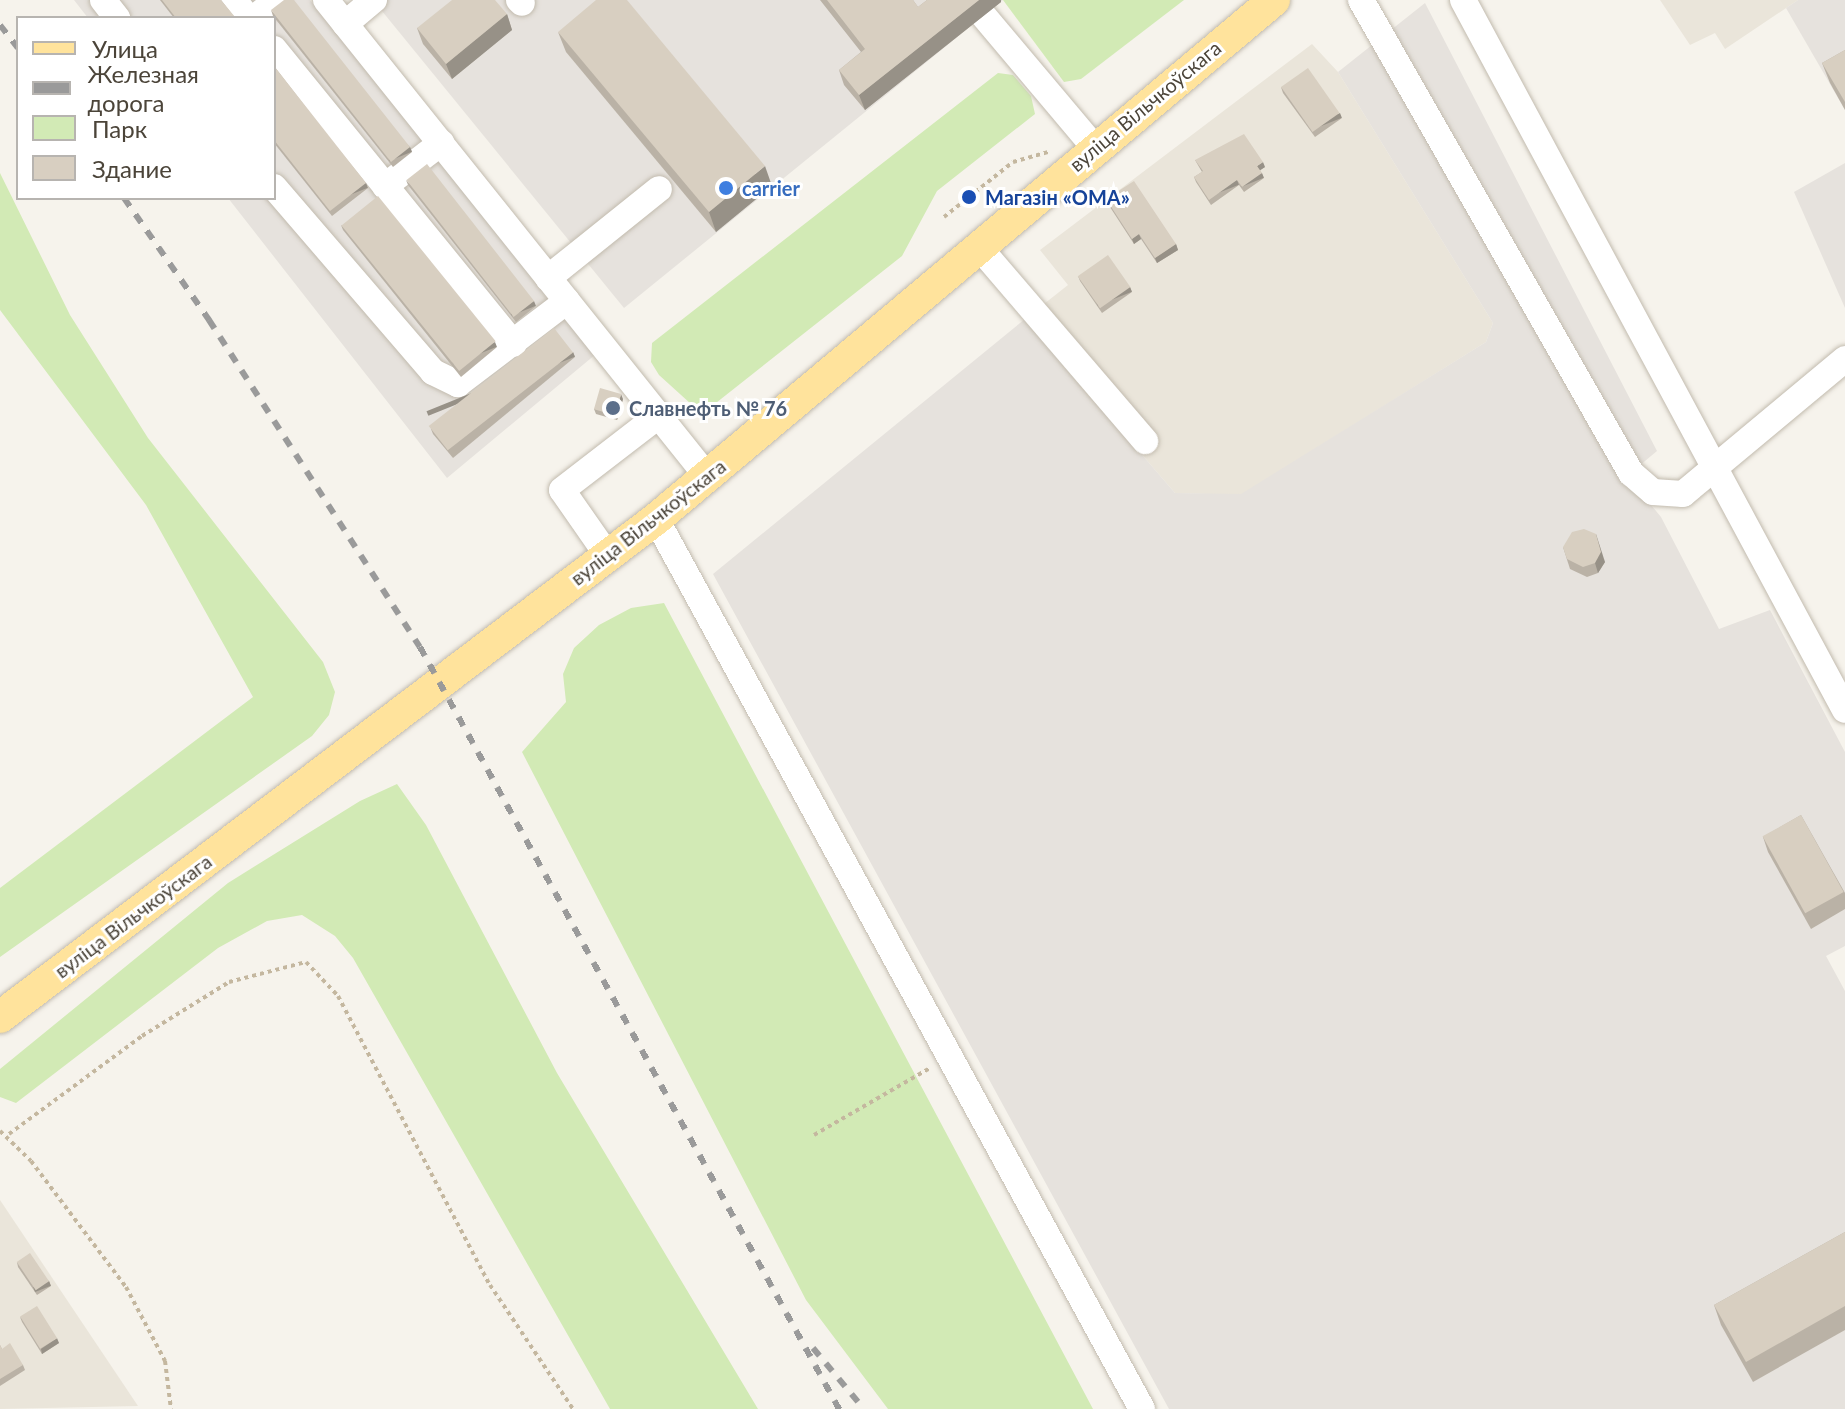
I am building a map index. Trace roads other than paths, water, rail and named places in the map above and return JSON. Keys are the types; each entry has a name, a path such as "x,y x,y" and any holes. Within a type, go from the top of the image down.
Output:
{"main road":[{"name":"вуліца Вільчкоўскага","path":"0,1017 656,519 1272,1"}],"street":[{"path":"103,0 115,16"},
{"path":"234,0 249,16"},
{"path":"254,16 277,0"},
{"path":"326,0 707,476"},
{"path":"345,24 374,0"},
{"path":"1361,0 1631,473 1653,492 1683,494 1845,359"},
{"path":"1463,0 1712,471 1845,710"},
{"path":"983,15 1095,148"},
{"path":"276,51 514,344"},
{"path":"385,186 441,143"},
{"path":"276,189 433,372 458,384 567,301"},
{"path":"548,278 659,189"},
{"path":"978,246 1145,441"},
{"path":"608,556 562,490 658,416"},
{"path":"656,519 1142,1409"}],"railway":[{"path":"0,25 16,45"},
{"path":"125,200 209,320 420,647 839,1409"},
{"path":"813,1348 864,1409"}],"place":[{"name":"carrier","path":"726,188"},
{"name":"Магазін «ОМА»","path":"969,197"},
{"name":"Славнефть № 76","path":"613,408"}]}
